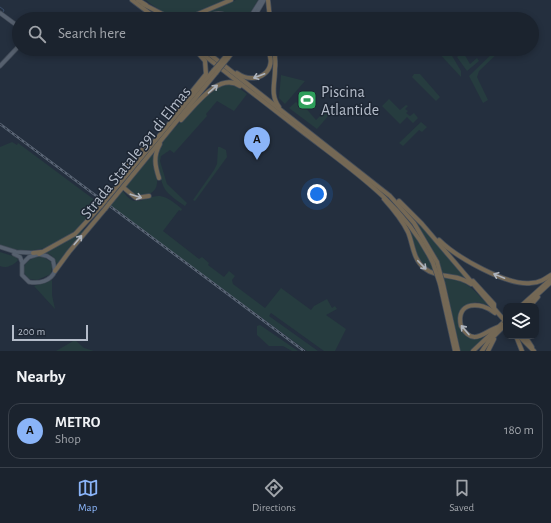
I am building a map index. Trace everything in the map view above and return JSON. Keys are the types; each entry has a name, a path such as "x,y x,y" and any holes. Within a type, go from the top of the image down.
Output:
{"highway":[{"path":"132,0 148,12"},
{"path":"138,0 154,12"},
{"path":"203,12 231,0"},
{"path":"268,0 269,12"},
{"path":"144,4 159,12"},
{"path":"201,56 205,61 206,74 180,105 173,123 178,123 220,83 232,82 258,97"},
{"path":"204,56 376,186 387,191 412,214 494,308 503,321"},
{"path":"212,56 376,186 404,217 419,236 435,263 442,284 458,351"},
{"path":"228,69 232,69 245,78 256,78 262,76 267,71 270,64 270,56"},
{"path":"275,56 276,66 273,95 274,101 283,112"},
{"name":"Strada Statale 391 di Elmas","path":"55,271 107,203 227,57"},
{"path":"121,178 127,164 162,136"},
{"path":"159,178 155,158 162,136"},
{"path":"376,186 404,225 415,254 421,265 432,273 460,277 474,286"},
{"path":"124,188 136,198 150,196"},
{"name":"Strada Statale 391 di Elmas","path":"36,253 44,251 75,234 103,208"},
{"path":"412,214 418,217 446,246 463,259 483,269 524,284 537,282 551,275"},
{"path":"468,279 472,279 494,304 494,308"},
{"path":"524,303 551,279"},
{"path":"442,284 455,351"},
{"path":"529,303 551,284"},
{"path":"533,303 551,284"},
{"path":"498,315 485,306 474,304 464,310 459,320 464,331 474,336 486,335 503,324"},
{"path":"473,351 503,325"},
{"path":"482,351 489,338 499,327"},
{"path":"488,351 491,342 503,330"},
{"path":"519,339 522,351"},
{"path":"521,339 534,351"},
{"path":"527,339 534,351"}],"main road":[{"path":"253,12 261,0"},
{"path":"257,12 264,0"},
{"path":"0,13 12,22"},
{"path":"0,66 12,53"},
{"path":"0,248 16,252 36,253 48,256 53,260 55,271 51,278 45,281 29,282 23,278 21,273 22,262 18,256 0,248"},
{"path":"22,262 36,253"}],"green space":[{"path":"146,0 227,0 201,12 163,12"},
{"path":"236,0 258,0 251,12 208,12"},
{"path":"442,56 452,56 461,71 461,77"},
{"path":"465,56 470,64 477,58 479,61 467,71 457,57"},
{"path":"490,56 495,56 479,71 477,77 488,100 483,103 469,76"},
{"path":"414,74 420,74 440,97 436,101 412,77"},
{"path":"281,75 305,81 285,104 279,98"},
{"path":"230,83 247,94 234,111 217,101 206,114 207,116 174,153 170,150 161,156 160,161 167,184 187,203 185,206 170,195 164,187 158,166 160,149 169,134 203,100 217,88"},
{"path":"389,99 400,110 406,105 408,106 405,109 408,111 406,113 410,116 414,113 418,118 413,123 407,117 400,124 382,106"},
{"path":"296,102 302,107 304,106 316,120 323,113 323,105 328,109 329,115 317,129 289,108"},
{"path":"421,122 427,127 422,132 419,130 403,146 399,143"},
{"path":"12,142 17,145 18,143 100,204 79,227 68,236 44,248 30,250 16,249 0,245 0,147"},
{"path":"218,147 226,150 227,157 195,201 193,200 217,164"},
{"path":"153,153 156,159 157,185 153,192 136,197 125,188"},
{"path":"123,191 127,197 132,200 141,201 155,196 160,196 169,199 180,207 182,209 181,211 179,210 163,231 199,259 202,257 209,263 208,265 224,277 229,271 235,276 232,280 233,284 265,308 281,288 311,310 314,306 327,299 332,308 335,306 337,309 326,315 346,329 335,351 324,351 271,313 269,316 318,351 307,351 109,205"},
{"path":"412,216 468,280 456,276 434,273 427,270 418,258 404,221 405,220 431,263 438,262 431,246"},
{"path":"86,228 57,264 51,255 46,253"},
{"path":"0,252 16,257 18,260 10,266 0,266"},
{"path":"42,256 51,262 51,274 37,280 28,279 23,271 25,264 32,259"},
{"path":"443,278 458,280 468,286 488,305 477,302 468,304 459,316 460,327 465,335 474,338 485,337 470,351 460,351"},
{"path":"52,280 52,295 55,309 34,286"},
{"path":"260,325 298,351 292,351 283,346 269,346 257,335 257,326"},
{"path":"75,340 84,348 94,351 56,351"}],"waterway":[{"path":"0,7 4,10 3,12"}],"railway":[{"path":"0,124 304,351"}],"place":[{"name":"Piscina Atlantide","path":"307,100"},
{"name":"METRO","path":"257,160"}]}
